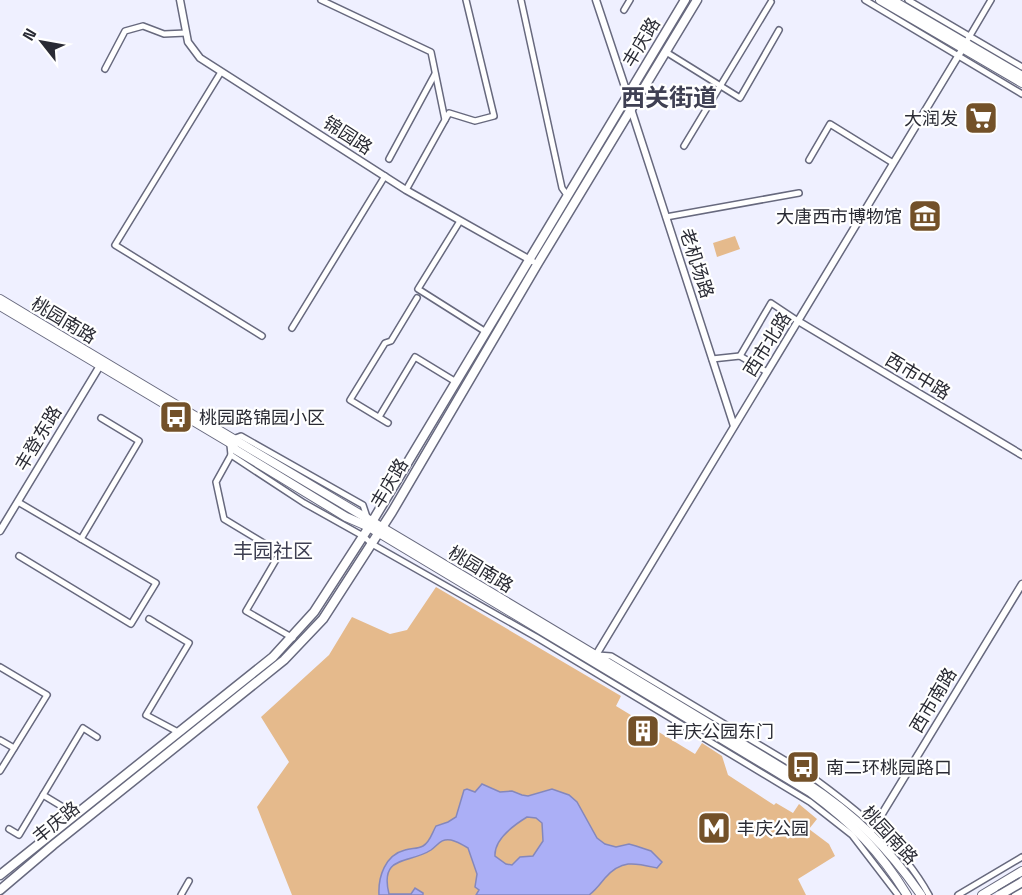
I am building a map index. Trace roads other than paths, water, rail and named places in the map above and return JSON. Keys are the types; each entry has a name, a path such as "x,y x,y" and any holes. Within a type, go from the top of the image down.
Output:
{"main road":[{"name":"丰庆路","path":"0,890 285,660 323,619 372,544 534,262 567,195 685,0"},
{"name":"丰庆路","path":"0,875 273,657 293,638 314,612 363,536 486,332 534,262 697,0"},
{"path":"880,0 1022,76"},
{"path":"892,0 1022,83"},
{"name":"桃园南路","path":"0,299 231,441 236,450 346,517 370,521 810,792 864,837 879,854 907,895"},
{"name":"桃园南路","path":"0,306 101,363"},
{"name":"桃园南路","path":"380,529 596,655 806,782 872,830 921,895"},
{"path":"982,895 1022,871"},
{"path":"1000,895 1022,882"},
{"path":"1016,895 1022,891"}],"street":[{"name":"锦园路","path":"180,0 188,42 200,58 406,190 534,262"},
{"path":"321,0 431,52 445,120"},
{"path":"406,190 449,113 475,121 494,116 466,0"},
{"path":"521,0 562,188 567,195"},
{"path":"596,0 628,96"},
{"path":"624,10 630,0"},
{"path":"865,0 964,46 1022,67"},
{"path":"908,0 1022,94"},
{"path":"964,46 991,0"},
{"path":"684,146 771,2"},
{"path":"105,69 125,31 143,26 164,34 186,33"},
{"path":"666,52 740,98 780,30"},
{"name":"西市北路","path":"596,655 964,46"},
{"path":"221,72 116,245 262,336"},
{"path":"389,159 435,74"},
{"name":"老机场路","path":"631,109 734,426"},
{"path":"809,160 830,124 893,163"},
{"path":"292,328 385,176"},
{"path":"666,217 799,193"},
{"path":"460,221 418,289 486,332"},
{"path":"388,423 351,400 385,343 391,341 417,298"},
{"path":"740,356 771,303 798,321"},
{"name":"西市中路","path":"798,321 1022,456"},
{"path":"712,359 740,356 767,372"},
{"path":"379,417 415,357 456,382"},
{"name":"丰登东路","path":"0,531 101,363"},
{"path":"81,539 139,441 101,418"},
{"path":"293,638 246,611 280,553 224,519 216,482 231,455 231,441 241,436 363,505 370,521"},
{"path":"231,455 304,502 363,536 372,544 526,631 810,802 852,836 898,895"},
{"path":"18,502 156,583 131,624 19,556"},
{"name":"西市南路","path":"872,830 1022,584"},
{"path":"149,619 189,642 146,715 178,732"},
{"path":"0,667 47,695 0,771"},
{"path":"9,829 19,835 83,728 97,736"},
{"path":"0,740 14,748"},
{"path":"43,795 75,815"},
{"path":"872,830 906,860 929,895"},
{"path":"958,895 1022,857"},
{"path":"180,895 189,881"}],"water":[{"path":"482,784 500,792 512,791 528,796 552,789 569,795 577,802 597,838 605,844 616,847 629,844 636,846 651,851 662,862 657,868 635,864 623,865 611,872 589,895 476,895 479,890 475,887 477,874 468,848 448,840 442,841 423,854 398,862 388,872 389,894 411,894 415,888 423,895 379,895 384,868 392,857 425,844 436,826 456,817 464,790 475,792","holes":["527,817 536,818 542,823 543,841 533,856 520,857 512,865 506,864 495,856 498,844 506,833"]}],"place":[{"name":"大润发","path":"981,118"},
{"name":"大唐西市博物馆","path":"925,216"},
{"name":"桃园路锦园小区","path":"176,417"},
{"name":"丰庆公园东门","path":"643,731"},
{"name":"南二环桃园路口","path":"803,767"},
{"name":"丰庆公园","path":"714,828"}],"district":[{"name":"西关街道","path":"669,97"},
{"name":"丰园社区","path":"273,551"}]}
